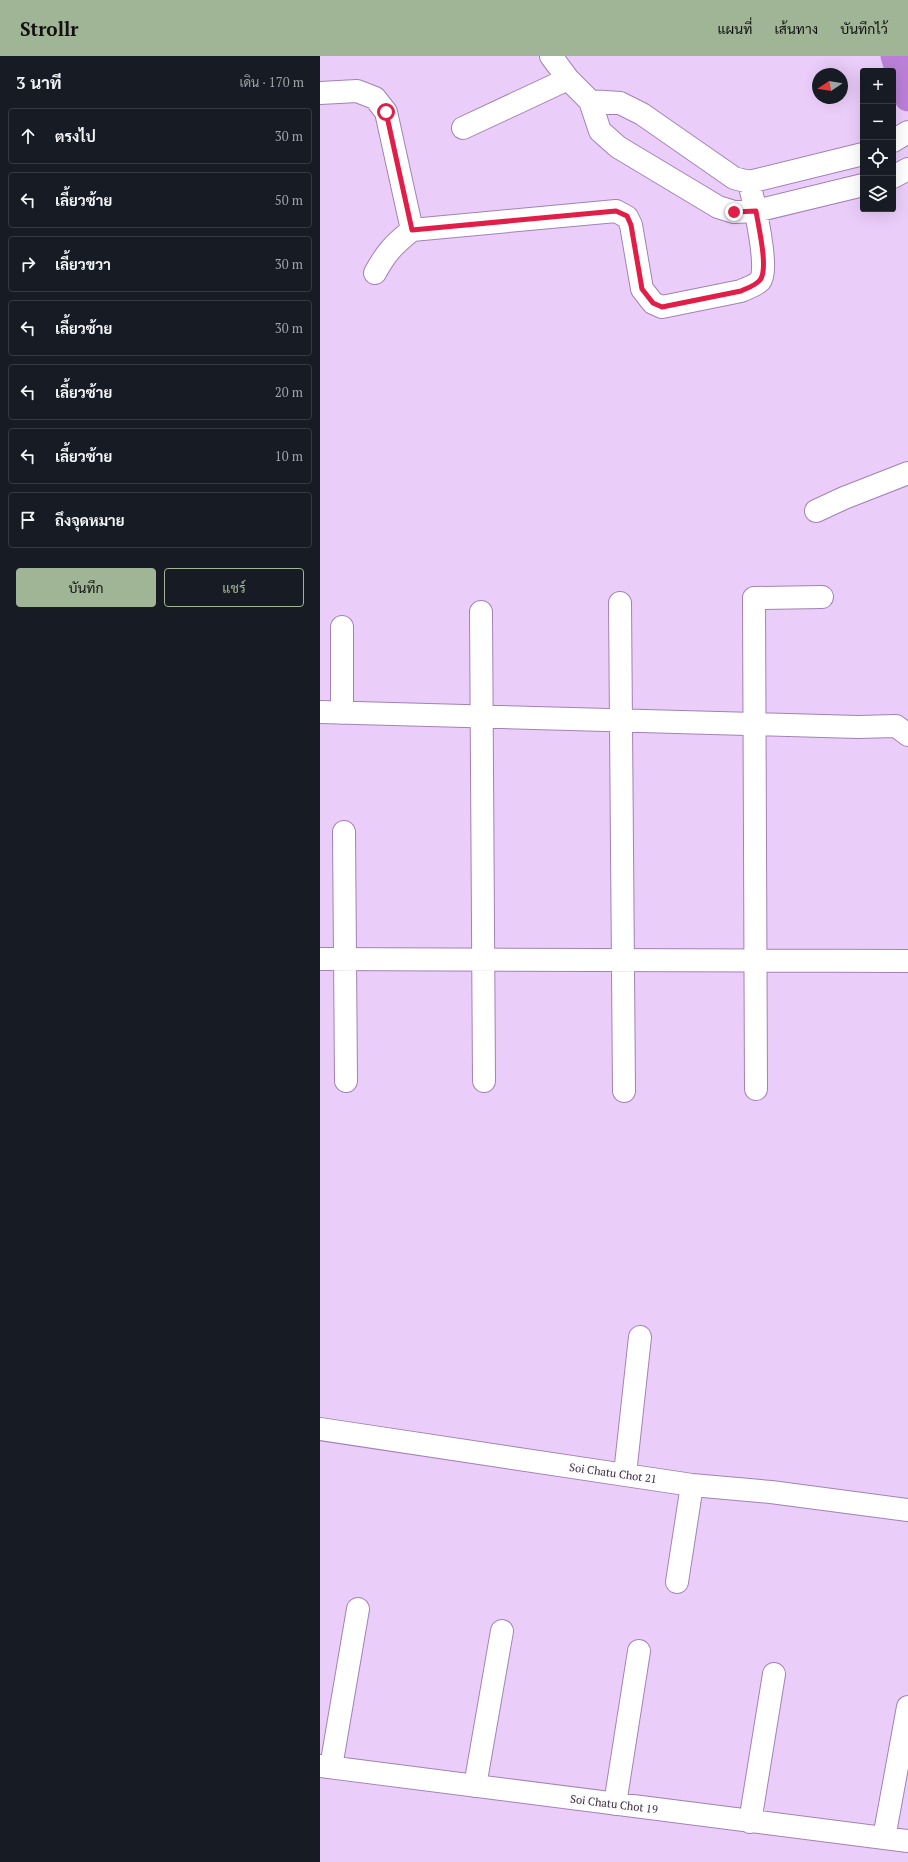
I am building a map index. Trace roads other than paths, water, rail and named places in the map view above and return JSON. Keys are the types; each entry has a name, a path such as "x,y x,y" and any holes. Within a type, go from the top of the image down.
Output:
{"street":[{"path":"551,56 568,79 590,101 600,131 618,147 718,207 734,212 756,211 860,185"},
{"path":"463,128 568,79"},
{"path":"320,93 356,91 375,98 386,112 412,230"},
{"path":"590,101 620,103 642,114 734,178 749,182 860,155"},
{"path":"895,140 908,132"},
{"path":"895,176 908,169"},
{"path":"375,274 386,254 396,242 412,230 616,211 627,216 631,225 642,289 653,303 662,307 741,291 752,287 761,280 764,270 756,211 749,182"},
{"path":"816,511 844,498 908,473"},
{"path":"756,1089 754,598 822,597"},
{"path":"620,603 624,1091"},
{"path":"481,612 484,1081"},
{"path":"342,627 342,713"},
{"path":"320,712 858,727 896,726 908,735"},
{"path":"344,832 346,1081"},
{"path":"320,958 908,961"},
{"path":"625,1474 640,1337"},
{"name":"Soi Chatu Chot 21","path":"320,1429 692,1485 771,1492 908,1510"},
{"path":"677,1582 692,1485"},
{"path":"326,1767 358,1609"},
{"path":"475,1786 502,1631"},
{"path":"615,1804 639,1651"},
{"path":"750,1822 774,1674"},
{"path":"884,1838 908,1707"},
{"name":"Soi Chatu Chot 19","path":"326,1767 908,1841"}],"waterway":[{"path":"894,56 908,98"}]}
